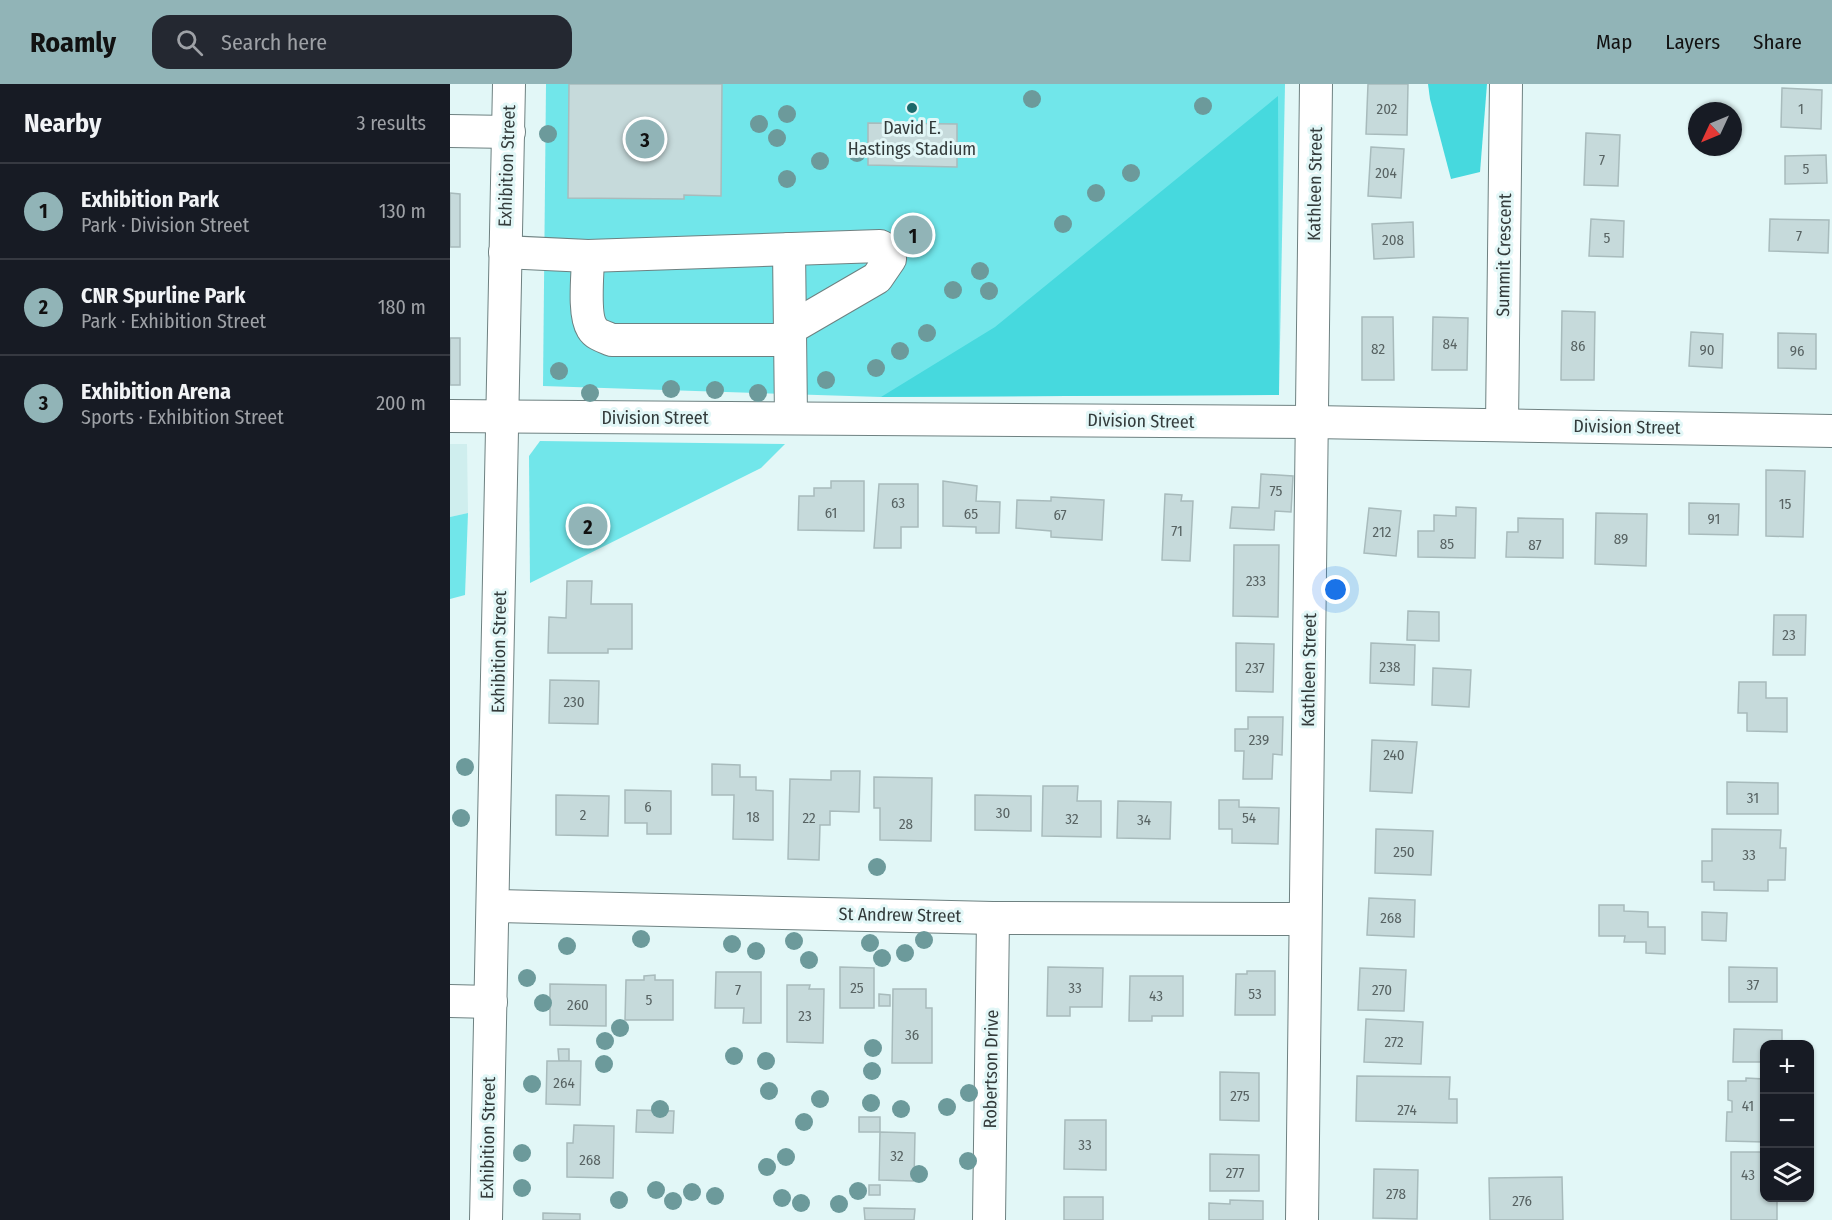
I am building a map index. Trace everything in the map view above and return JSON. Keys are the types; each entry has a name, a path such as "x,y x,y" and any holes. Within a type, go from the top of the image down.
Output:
{"street":[{"name":"Exhibition Street","path":"486,1220 509,84"},
{"name":"Kathleen Street","path":"1302,1220 1316,84"},
{"name":"Summit Crescent","path":"1502,425 1506,84"},
{"path":"450,131 509,132"},
{"path":"505,252 588,256 880,246 887,250 890,259 877,278 791,334 612,340 592,329 588,319 588,256"},
{"path":"789,249 791,417"},
{"name":"Division Street","path":"450,416 1312,422 1832,431"},
{"name":"St Andrew Street","path":"494,906 993,918 1305,919"},
{"name":"Robertson Drive","path":"989,1220 993,918"},
{"path":"450,1001 491,1002"}],"shaded area":[{"path":"546,84 1285,84 1279,395 881,397 543,386"},
{"path":"1428,84 1487,84 1480,172 1451,179"},
{"path":"1278,96 1279,395 881,397 995,327"},
{"path":"540,441 785,444 761,468 530,583 529,456"},
{"path":"450,444 467,444 468,513 450,517"},
{"path":"468,513 465,595 450,599 450,517"}],"building":[{"path":"569,84 722,84 721,196 684,195 684,199 568,198"},
{"path":"1368,84 1408,84 1407,135 1366,134"},
{"path":"1782,88 1822,90 1821,129 1781,127"},
{"path":"868,123 957,124 957,167 868,165"},
{"path":"1586,133 1620,135 1618,186 1584,185"},
{"path":"1371,147 1404,149 1401,198 1368,196"},
{"path":"1826,155 1827,183 1785,184 1785,156"},
{"path":"450,193 460,194 460,247 450,247"},
{"path":"1591,219 1624,221 1623,257 1589,256"},
{"path":"1770,219 1829,220 1828,253 1769,251"},
{"path":"1413,222 1414,257 1374,259 1372,224"},
{"path":"1562,311 1595,312 1594,380 1561,380"},
{"path":"1362,317 1393,317 1394,380 1362,380"},
{"path":"1433,317 1468,318 1467,370 1432,370"},
{"path":"1691,332 1723,334 1722,368 1689,366"},
{"path":"1778,333 1816,334 1816,369 1778,368"},
{"path":"450,338 460,338 460,385 450,385"},
{"path":"1766,470 1805,471 1803,537 1766,536"},
{"path":"1261,474 1293,476 1291,512 1275,511 1274,530 1230,528 1232,507 1259,508"},
{"path":"831,481 864,481 864,531 798,530 799,496 814,496 814,488 831,488"},
{"path":"943,481 977,486 976,501 1000,502 999,533 976,533 976,527 943,526"},
{"path":"879,484 918,484 918,527 901,527 901,548 874,548"},
{"path":"1165,494 1182,495 1181,501 1193,501 1190,561 1162,560"},
{"path":"1051,497 1104,500 1102,540 1051,537 1051,531 1016,528 1017,500 1051,501"},
{"path":"1689,503 1739,504 1738,535 1689,534"},
{"path":"1456,507 1476,508 1475,558 1418,557 1418,531 1434,531 1434,515 1456,516"},
{"path":"1369,508 1401,511 1396,556 1364,553"},
{"path":"1596,513 1647,514 1646,566 1595,564"},
{"path":"1518,518 1563,519 1563,558 1506,557 1507,532 1518,532"},
{"path":"1234,545 1279,545 1278,617 1233,616"},
{"path":"567,581 592,581 591,604 632,604 632,649 608,649 608,653 548,653 549,617 566,618"},
{"path":"1408,611 1439,612 1439,641 1407,640"},
{"path":"1774,615 1806,615 1805,655 1773,655"},
{"path":"1236,643 1274,644 1273,692 1236,691"},
{"path":"1371,643 1415,645 1414,685 1370,683"},
{"path":"1433,668 1471,670 1469,707 1432,705"},
{"path":"550,680 599,681 598,724 549,723"},
{"path":"1739,682 1766,682 1766,698 1787,698 1787,732 1747,731 1747,713 1738,713"},
{"path":"1248,717 1283,717 1282,755 1273,754 1272,779 1243,779 1244,751 1235,751 1235,729 1248,729"},
{"path":"1372,740 1417,742 1412,793 1370,791"},
{"path":"712,764 740,765 740,777 756,777 756,790 773,791 773,840 733,839 734,795 712,795"},
{"path":"831,771 860,771 859,812 830,811 830,825 820,825 819,860 788,859 790,779 831,780"},
{"path":"874,777 932,778 931,841 880,840 880,808 874,808"},
{"path":"1727,782 1778,783 1778,814 1727,814"},
{"path":"1043,786 1078,786 1077,801 1101,801 1101,837 1042,836"},
{"path":"625,790 671,791 671,834 647,834 647,823 625,823"},
{"path":"556,795 609,796 608,836 556,835"},
{"path":"975,795 1031,796 1031,831 975,830"},
{"path":"1219,800 1239,800 1239,807 1279,808 1278,844 1232,843 1232,829 1219,829"},
{"path":"1118,801 1171,802 1170,839 1117,838"},
{"path":"1376,829 1433,831 1431,875 1375,873"},
{"path":"1712,829 1781,830 1780,848 1786,848 1785,880 1768,880 1768,891 1714,890 1714,882 1702,882 1702,861 1712,861"},
{"path":"1369,898 1415,900 1414,937 1367,935"},
{"path":"1599,905 1624,905 1624,911 1648,912 1648,927 1665,927 1665,954 1646,953 1646,942 1624,942 1625,936 1599,936"},
{"path":"1702,912 1727,913 1726,941 1702,940"},
{"path":"840,967 874,968 874,1008 840,1008"},
{"path":"1048,967 1103,968 1102,1007 1070,1007 1070,1016 1047,1016"},
{"path":"1729,967 1777,968 1777,1002 1729,1002"},
{"path":"1360,968 1406,970 1404,1011 1358,1010"},
{"path":"1247,971 1275,971 1275,1015 1235,1015 1236,974 1247,974"},
{"path":"716,972 761,972 761,1023 743,1023 744,1008 715,1008"},
{"path":"655,975 655,980 673,980 673,1020 625,1020 626,980 644,980 644,976"},
{"path":"1130,976 1183,976 1183,1016 1152,1016 1152,1021 1129,1021"},
{"path":"550,984 606,985 606,1026 550,1025"},
{"path":"787,985 810,985 809,989 824,989 823,1043 787,1042"},
{"path":"893,989 926,989 926,1008 932,1008 932,1063 892,1063"},
{"path":"879,994 890,995 890,1006 879,1006"},
{"path":"1366,1019 1423,1022 1421,1064 1364,1062"},
{"path":"1734,1029 1782,1030 1782,1040 1760,1040 1760,1062 1733,1062"},
{"path":"558,1049 569,1049 569,1061 559,1061"},
{"path":"547,1061 581,1061 580,1105 546,1104"},
{"path":"1220,1072 1259,1073 1259,1121 1220,1120"},
{"path":"1357,1076 1450,1077 1449,1099 1457,1099 1457,1123 1356,1121"},
{"path":"1746,1078 1760,1079 1760,1142 1726,1141 1727,1112 1732,1112 1732,1101 1728,1100 1728,1081 1746,1081"},
{"path":"637,1110 674,1111 673,1133 636,1132"},
{"path":"859,1117 880,1117 880,1132 859,1132"},
{"path":"1065,1120 1106,1120 1106,1170 1064,1169"},
{"path":"574,1125 614,1126 613,1178 567,1177 567,1143 573,1143"},
{"path":"880,1132 915,1133 914,1181 879,1180"},
{"path":"1731,1152 1760,1152 1760,1202 1777,1202 1777,1220 1731,1220"},
{"path":"1210,1154 1259,1155 1259,1191 1210,1191"},
{"path":"1374,1169 1418,1170 1417,1219 1373,1218"},
{"path":"1562,1177 1563,1220 1490,1220 1489,1178"},
{"path":"869,1185 880,1185 880,1195 869,1195"},
{"path":"1064,1197 1103,1197 1103,1220 1064,1220"},
{"path":"1230,1200 1263,1201 1263,1220 1209,1220 1209,1203 1230,1204"},
{"path":"864,1208 915,1209 914,1220 865,1220"},
{"path":"543,1213 580,1214 580,1220 543,1220"}],"place":[{"name":"David E. Hastings Stadium","path":"912,108"},
{"name":"Exhibition Arena","path":"645,139"},
{"name":"Exhibition Park","path":"913,235"},
{"name":"CNR Spurline Park","path":"588,526"}]}
